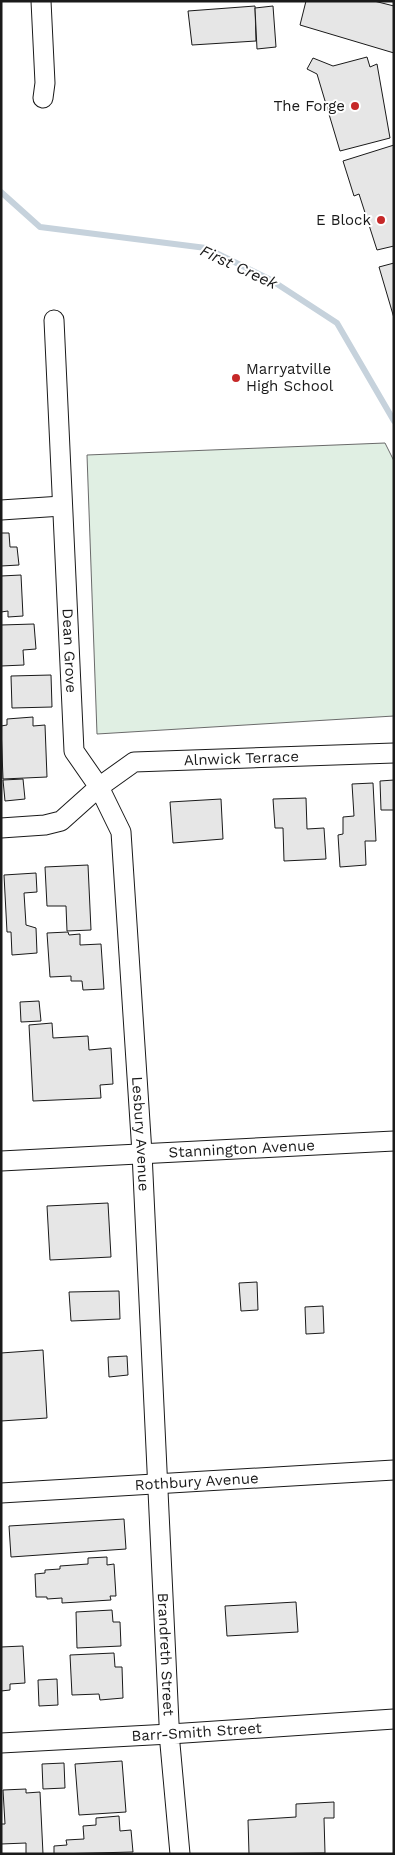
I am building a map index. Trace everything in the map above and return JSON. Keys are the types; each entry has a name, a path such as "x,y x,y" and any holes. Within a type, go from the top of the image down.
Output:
{"street":[{"path":"41,1 45,83 43,98"},
{"name":"Dean Grove","path":"54,320 74,751 99,787"},
{"path":"1,510 62,506"},
{"name":"Alnwick Terrace","path":"1,828 45,825 61,821 99,787 134,762 394,753"},
{"name":"Lesbury Avenue","path":"99,787 120,832 142,1153 157,1485"},
{"name":"Stannington Avenue","path":"1,1161 394,1141"},
{"name":"Rothbury Avenue","path":"1,1493 394,1470"},
{"name":"Brandreth Street","path":"157,1485 170,1734 180,1854"},
{"name":"Barr-Smith Street","path":"1,1743 394,1719"}],"green space":[{"path":"385,443 394,461 394,716 97,734 87,455"}],"building":[{"path":"306,1 374,1 394,6 394,53 300,25"},
{"path":"255,6 256,41 192,45 188,11"},
{"path":"273,6 276,47 257,49 255,8"},
{"name":"The Forge","path":"367,57 370,67 377,64 390,138 340,151 317,74 307,69 313,58 333,66"},
{"name":"E Block","path":"394,145 394,246 377,250 359,194 354,196 343,161"},
{"path":"394,263 394,318 379,267"},
{"path":"1,533 9,533 10,547 17,547 19,565 1,566"},
{"path":"21,575 23,616 8,617 8,611 1,612 1,576"},
{"path":"34,624 36,649 23,650 24,665 1,666 1,625"},
{"path":"51,675 52,707 12,708 11,676"},
{"path":"33,717 33,726 45,725 47,777 3,779 1,726 7,725 7,719"},
{"path":"23,779 25,799 5,801 3,780"},
{"path":"394,780 394,810 381,810 380,781"},
{"path":"373,783 376,841 365,841 366,865 340,867 338,835 343,834 343,817 354,816 352,784"},
{"path":"306,798 307,829 324,828 326,859 284,861 283,828 275,828 273,799"},
{"path":"221,799 223,839 173,843 170,802"},
{"path":"88,865 91,930 67,931 66,906 47,906 45,867"},
{"path":"36,873 37,892 24,893 26,925 36,928 37,953 12,955 11,932 7,932 4,875"},
{"path":"68,932 69,935 80,934 80,945 101,944 104,989 83,990 82,981 71,981 71,976 50,977 47,933"},
{"path":"39,1001 41,1021 21,1022 20,1002"},
{"path":"52,1023 53,1038 88,1036 89,1050 111,1048 113,1084 100,1085 101,1098 33,1101 29,1025"},
{"path":"108,1203 111,1257 50,1260 47,1206"},
{"path":"257,1282 258,1310 241,1311 239,1283"},
{"path":"119,1291 120,1319 71,1321 69,1292"},
{"path":"323,1306 324,1333 306,1334 305,1307"},
{"path":"43,1350 47,1418 1,1421 1,1353"},
{"path":"127,1356 128,1375 109,1377 108,1357"},
{"path":"124,1519 126,1549 11,1557 9,1526"},
{"path":"107,1557 107,1565 114,1564 116,1596 110,1596 111,1600 62,1603 62,1598 47,1599 47,1597 36,1597 35,1574 45,1573 45,1570 60,1569 60,1566 88,1564 88,1558"},
{"path":"296,1602 298,1632 227,1636 225,1606"},
{"path":"112,1610 113,1622 120,1622 121,1646 77,1648 76,1612"},
{"path":"23,1646 25,1683 10,1684 10,1690 1,1691 1,1647"},
{"path":"114,1653 115,1667 122,1667 123,1698 100,1700 99,1694 72,1695 70,1655"},
{"path":"57,1679 58,1705 39,1706 38,1680"},
{"path":"122,1761 126,1812 79,1815 75,1764"},
{"path":"64,1763 65,1788 43,1789 42,1764"},
{"path":"26,1789 26,1793 40,1792 43,1854 26,1854 26,1843 1,1844 1,1824 5,1824 3,1790"},
{"path":"334,1802 334,1818 324,1818 325,1853 249,1854 248,1820 296,1817 296,1804"},
{"path":"119,1816 120,1831 131,1830 133,1852 54,1854 54,1846 67,1845 66,1840 84,1839 83,1826 96,1825 96,1818"}],"waterway":[{"name":"First Creek","path":"1,192 40,227 206,248 271,280 337,323 394,421"}],"place":[{"name":"The Forge","path":"355,106"},
{"name":"E Block","path":"381,220"},
{"name":"Marryatville High School","path":"236,378"}]}
